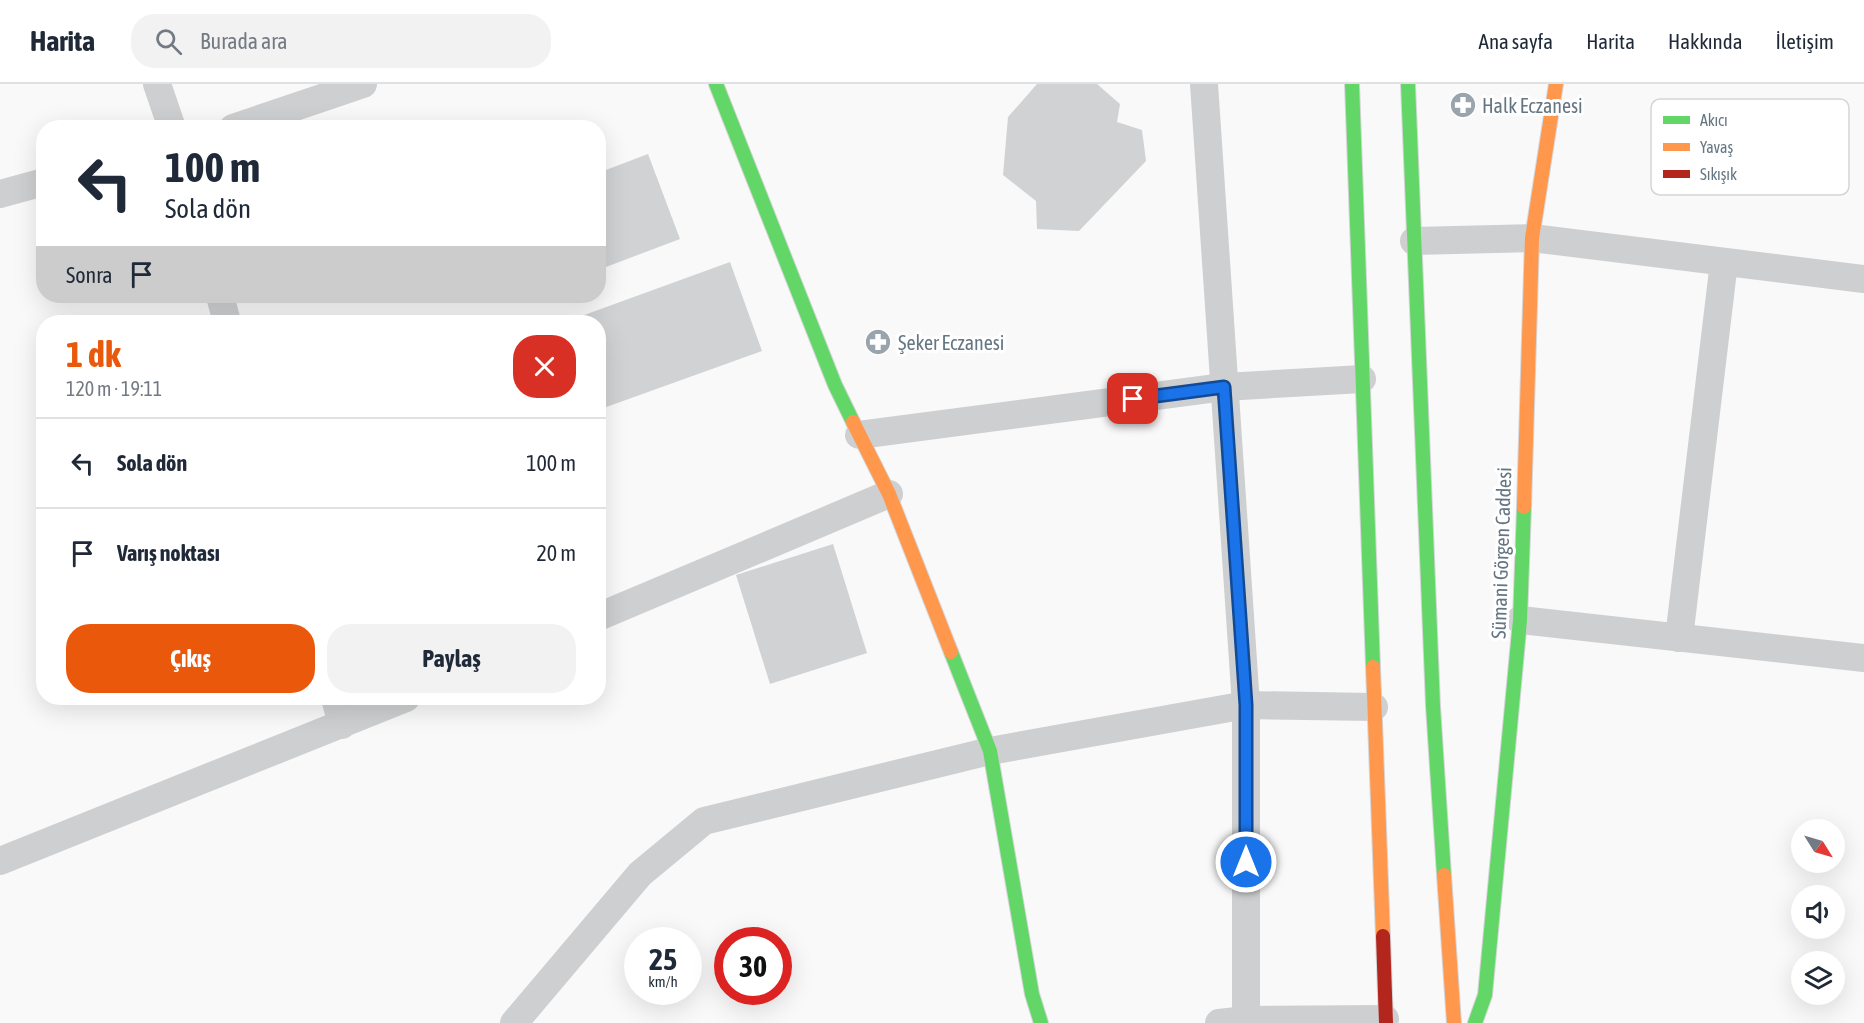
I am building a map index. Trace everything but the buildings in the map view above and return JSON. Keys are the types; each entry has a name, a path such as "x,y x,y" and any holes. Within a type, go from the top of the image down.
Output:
{"street":[{"path":"157,84 168,120"},
{"path":"257,120 363,84"},
{"path":"716,84 835,385 889,494 990,751 1032,994 1041,1023"},
{"path":"1204,84 1246,705 1237,1022 1385,1021 1352,84"},
{"path":"1408,84 1433,706 1454,1023"},
{"name":"Sümani Görgen Caddesi","path":"1475,1023 1485,995 1520,620 1532,238 1556,84"},
{"path":"0,194 36,184"},
{"path":"1414,241 1532,238 1864,279"},
{"path":"1679,638 1724,262"},
{"path":"860,435 1224,387 1362,379"},
{"path":"606,614 889,494"},
{"path":"1520,620 1864,658"},
{"path":"337,705 342,724"},
{"path":"0,861 389,705"},
{"path":"514,1023 640,874 704,821 990,751 1246,705 1374,707"}],"traffic: fast":[{"path":"716,84 835,385 853,422"},
{"path":"1352,84 1373,667"},
{"path":"1408,84 1433,706 1444,875"},
{"path":"1475,1023 1485,995 1520,620 1524,507"},
{"path":"951,652 990,751 1032,994 1041,1023"}],"traffic: slow":[{"path":"1524,507 1532,238 1556,84"},
{"path":"853,422 889,494 951,652"},
{"path":"1373,667 1383,936"},
{"path":"1444,875 1454,1023"}],"traffic: jam":[{"path":"1383,936 1386,1023"}],"place":[{"name":"Halk Eczanesi","path":"1463,105"},
{"name":"Şeker Eczanesi","path":"878,342"}],"route":[{"path":"1133,399 1224,387 1246,705 1246,862"}]}
